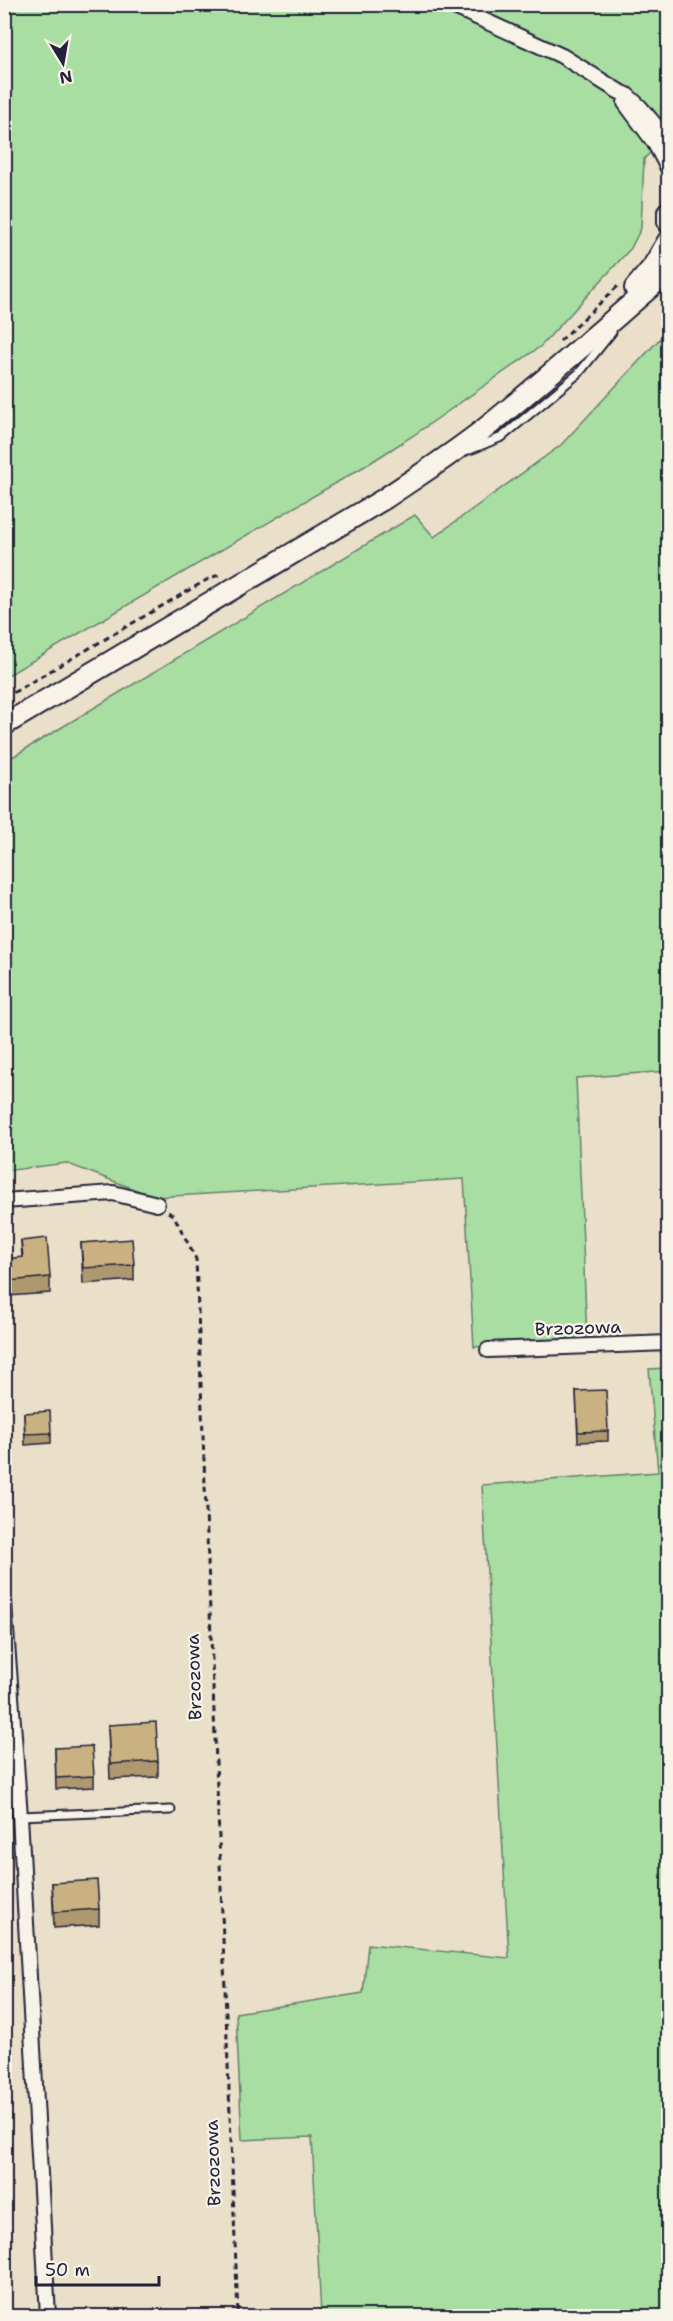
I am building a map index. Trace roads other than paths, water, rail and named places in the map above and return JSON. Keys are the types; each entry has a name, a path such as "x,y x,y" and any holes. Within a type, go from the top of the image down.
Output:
{"main road":[{"path":"665,206 669,222"},
{"path":"601,330 652,268 669,241"},
{"path":"4,725 384,499 440,461 492,423 669,272"}],"street":[{"path":"448,4 562,56 627,95 669,140"},
{"path":"618,91 654,142 666,172"},
{"path":"4,1201 113,1193 157,1204"},
{"name":"Brzozowa","path":"488,1350 669,1343"},
{"path":"4,1603 20,1816 48,2316"}],"lane":[{"path":"440,461 502,437 579,373 612,331 620,315"},
{"path":"20,1816 171,1810"}]}
